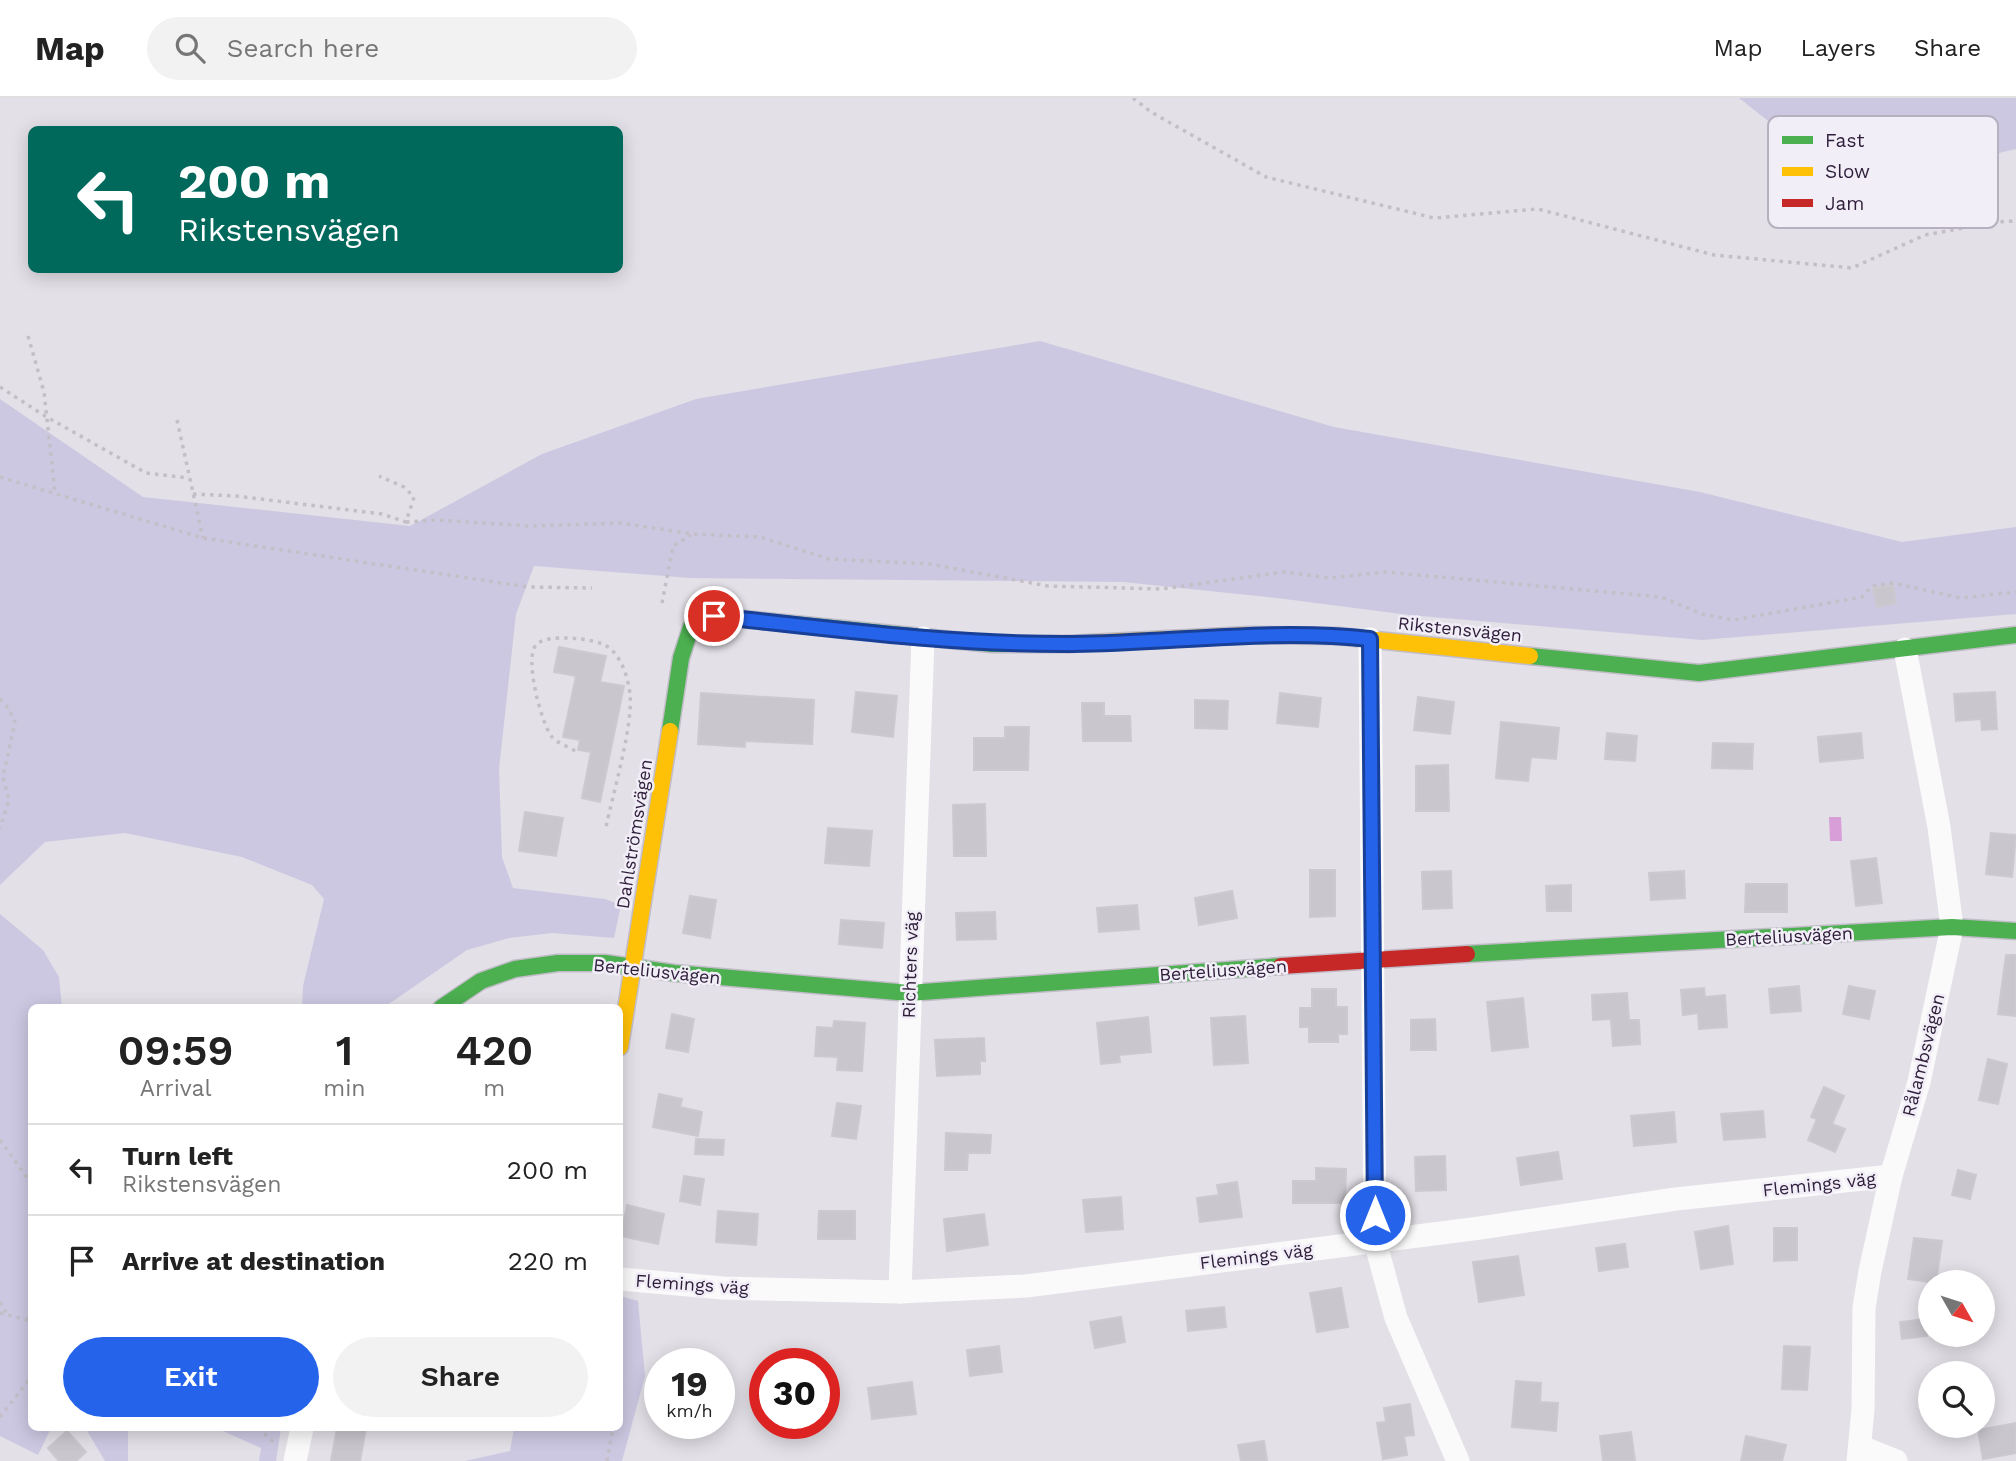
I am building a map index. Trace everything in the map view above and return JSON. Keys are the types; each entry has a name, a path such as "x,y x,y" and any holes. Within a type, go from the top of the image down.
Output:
{"street":[{"name":"Rikstensvägen","path":"691,627 714,616 992,644 1250,635 1338,636 1699,673 2016,635"},
{"name":"Dahlströmsvägen","path":"623,1028 681,658 691,627"},
{"name":"Richters väg","path":"900,1292 923,638"},
{"path":"1370,639 1375,1241 1396,1318 1458,1461"},
{"name":"Rålambsvägen","path":"1859,1454 1864,1308 1891,1176 1919,1082 1952,928 1938,827 1905,649"},
{"name":"Berteliusvägen","path":"447,1004 481,981 515,970 558,963 633,966 674,973 909,993 1373,959 1952,928 2016,931"},
{"name":"Flemings väg","path":"623,1279 723,1288 900,1292 1026,1286 1676,1199 1891,1176"},
{"path":"295,1461 301,1431"},
{"path":"1859,1454 1896,1461"}],"path":[{"path":"1133,98 1151,112 1266,177 1434,218 1538,209 1714,255 1852,268 1925,235 1963,228"},
{"path":"1998,222 2016,221"},
{"path":"28,336 44,392 55,493"},
{"path":"0,387 45,416 146,473 190,478"},
{"path":"177,420 202,538"},
{"path":"379,476 404,487 414,497 406,522"},
{"path":"0,477 202,538 528,587 592,588"},
{"path":"193,494 236,496 382,514 406,522 436,520 530,526 620,523 693,534 760,537 829,559 930,564 1048,586 1161,589 1284,572 1330,578 1385,572 1661,597 1702,614 1733,620 1862,597 1872,586 1893,583 1961,597 2016,592"},
{"path":"662,603 674,546 693,534"},
{"path":"575,751 553,737 549,730 542,716 531,668 534,646 552,638 597,641 607,646 620,661 628,681 631,698 626,732 606,827"},
{"path":"0,699 9,709 15,723 3,777 9,800 0,828"},
{"path":"0,1140 28,1179"},
{"path":"0,1302 7,1314"},
{"path":"0,1313 28,1320"},
{"path":"0,1416 28,1381"},
{"path":"607,1461 612,1431"}],"shaded area":[{"path":"1739,98 2016,98 2016,149 1998,153 1998,116 1768,116 1768,121"},
{"path":"1040,341 1334,427 1700,492 1902,542 2016,527 2016,614 1702,640 1409,615 1123,582 691,578 534,566 516,614 499,769 502,857 513,888 605,899 621,905 614,938 552,933 509,938 467,950 389,1004 302,1004 303,986 324,899 312,885 242,857 125,833 45,842 0,885 0,399 143,497 410,526 542,454 696,399"},
{"path":"1829,817 1841,817 1842,841 1830,841"},
{"path":"0,914 43,950 59,977 62,1004 28,1004 28,1431 50,1431 38,1455 0,1436"},
{"path":"623,1297 638,1301 644,1380 622,1461 465,1461 510,1451 513,1431 623,1431"},
{"path":"87,1431 128,1431 128,1461 105,1461"},
{"path":"223,1431 281,1431 276,1461 259,1461 261,1448"}],"building":[{"path":"1893,585 1896,603 1877,607 1873,588"},
{"path":"559,647 606,656 600,682 624,686 600,802 582,798 591,752 578,750 580,740 563,737 576,676 554,672"},
{"path":"856,692 897,696 893,737 852,732"},
{"path":"1995,692 1997,729 1982,730 1981,719 1956,721 1954,694"},
{"path":"701,693 814,700 812,744 745,741 745,747 698,744"},
{"path":"1280,693 1321,698 1318,727 1277,723"},
{"path":"1418,697 1454,702 1450,734 1414,730"},
{"path":"1195,700 1228,701 1227,729 1195,728"},
{"path":"1082,703 1104,703 1104,716 1130,716 1131,741 1083,741"},
{"path":"1501,722 1559,728 1556,759 1531,757 1528,781 1496,778"},
{"path":"1005,727 1029,727 1028,770 974,770 974,738 1005,738"},
{"path":"1607,733 1637,736 1635,761 1605,759"},
{"path":"1861,733 1863,758 1820,762 1818,737"},
{"path":"1713,743 1753,744 1752,769 1712,768"},
{"path":"1448,765 1449,811 1416,811 1416,766"},
{"path":"985,804 986,856 954,856 953,805"},
{"path":"525,812 563,818 556,856 519,851"},
{"path":"828,828 872,831 869,866 825,863"},
{"path":"1991,833 2016,835 2012,877 1986,874"},
{"path":"1876,858 1882,903 1856,906 1851,861"},
{"path":"1310,870 1335,870 1335,916 1310,917"},
{"path":"1451,871 1452,908 1423,909 1422,872"},
{"path":"1684,871 1685,898 1651,900 1649,873"},
{"path":"1746,884 1787,884 1787,912 1745,912"},
{"path":"1571,885 1571,911 1547,911 1546,886"},
{"path":"1232,891 1237,918 1199,925 1195,898"},
{"path":"690,896 716,900 710,938 683,933"},
{"path":"1137,905 1139,929 1099,932 1097,908"},
{"path":"995,912 996,939 957,940 956,913"},
{"path":"841,920 884,923 882,948 839,944"},
{"path":"2006,955 2016,955 2016,1016 1998,1014"},
{"path":"1799,986 1801,1011 1771,1013 1769,989"},
{"path":"1849,986 1875,991 1869,1019 1843,1014"},
{"path":"1704,988 1705,997 1725,995 1727,1027 1699,1029 1698,1013 1683,1015 1681,990"},
{"path":"1312,989 1336,989 1336,1007 1347,1007 1347,1034 1338,1034 1338,1042 1309,1042 1309,1027 1300,1027 1300,1008 1312,1008"},
{"path":"1627,993 1629,1020 1639,1020 1640,1044 1613,1046 1611,1019 1593,1020 1592,995"},
{"path":"1523,998 1528,1047 1492,1051 1487,1002"},
{"path":"672,1014 694,1019 688,1052 666,1048"},
{"path":"1245,1016 1248,1063 1214,1065 1211,1018"},
{"path":"1148,1017 1151,1052 1119,1055 1120,1062 1101,1064 1097,1023"},
{"path":"1435,1019 1436,1050 1411,1050 1411,1020"},
{"path":"834,1021 865,1023 862,1071 837,1070 838,1057 815,1056 817,1027 833,1028"},
{"path":"984,1038 985,1061 980,1061 980,1074 937,1076 935,1040"},
{"path":"1988,1059 2007,1064 1998,1104 1979,1100"},
{"path":"1824,1087 1844,1096 1832,1124 1845,1129 1835,1152 1808,1140 1817,1119 1811,1117"},
{"path":"659,1094 682,1099 680,1107 702,1112 698,1136 653,1127"},
{"path":"837,1103 861,1106 856,1139 832,1136"},
{"path":"1763,1111 1765,1137 1724,1140 1721,1114"},
{"path":"1674,1112 1676,1142 1634,1146 1631,1116"},
{"path":"946,1133 991,1135 990,1153 968,1153 967,1170 945,1170"},
{"path":"696,1139 724,1140 723,1155 695,1154"},
{"path":"1558,1152 1562,1179 1521,1185 1517,1158"},
{"path":"1445,1156 1446,1190 1416,1191 1415,1157"},
{"path":"1316,1168 1346,1169 1345,1203 1293,1203 1293,1181 1316,1181"},
{"path":"1958,1170 1976,1175 1970,1199 1952,1195"},
{"path":"684,1176 704,1179 700,1205 680,1201"},
{"path":"1237,1182 1242,1217 1200,1222 1197,1198 1219,1195 1217,1185"},
{"path":"1121,1197 1123,1229 1086,1232 1083,1200"},
{"path":"627,1205 664,1214 658,1244 623,1236"},
{"path":"718,1211 758,1214 756,1245 716,1242"},
{"path":"819,1211 855,1211 855,1239 818,1239"},
{"path":"984,1214 988,1245 947,1251 944,1219"},
{"path":"1728,1226 1733,1264 1701,1269 1695,1232"},
{"path":"1774,1228 1797,1228 1797,1260 1774,1261"},
{"path":"1914,1238 1942,1241 1938,1270 1918,1270 1918,1280 1908,1279"},
{"path":"1625,1244 1628,1267 1599,1271 1596,1248"},
{"path":"1518,1256 1524,1295 1479,1302 1473,1262"},
{"path":"1341,1288 1348,1327 1317,1332 1310,1293"},
{"path":"1224,1307 1226,1327 1188,1331 1186,1311"},
{"path":"1121,1317 1125,1342 1095,1348 1090,1322"},
{"path":"1918,1320 1918,1337 1902,1339 1900,1322"},
{"path":"999,1346 1002,1372 970,1376 967,1350"},
{"path":"1784,1346 1810,1347 1807,1390 1782,1389"},
{"path":"1516,1381 1541,1383 1540,1402 1558,1403 1556,1431 1512,1427"},
{"path":"912,1382 916,1414 872,1419 868,1388"},
{"path":"1410,1404 1414,1435 1404,1436 1407,1455 1383,1459 1377,1423 1386,1422 1384,1408"},
{"path":"2016,1423 2016,1453 1983,1459 1979,1438 1995,1438 1995,1427"},
{"path":"67,1431 86,1452 76,1461 59,1461 48,1448"},
{"path":"336,1431 365,1431 360,1461 331,1461"},
{"path":"1631,1432 1635,1461 1603,1461 1600,1436"},
{"path":"1746,1436 1786,1445 1782,1461 1741,1461"},
{"path":"1264,1441 1267,1461 1241,1461 1238,1445"}],"traffic: fast":[{"path":"670,731 681,658 691,627 714,616 992,644 1068,644"},
{"path":"1530,656 1699,673 2016,635"},
{"path":"1467,954 1952,927 2016,931"},
{"path":"447,1004 481,981 515,969 558,963 605,963 674,973 909,993 1281,966"}],"traffic: slow":[{"path":"1068,644 1250,635 1338,636 1530,656"},
{"path":"623,1028 670,731"}],"traffic: jam":[{"path":"1281,966 1467,954"}],"route":[{"path":"714,616 992,644 1076,644 1250,635 1370,639 1375,1215"}]}
